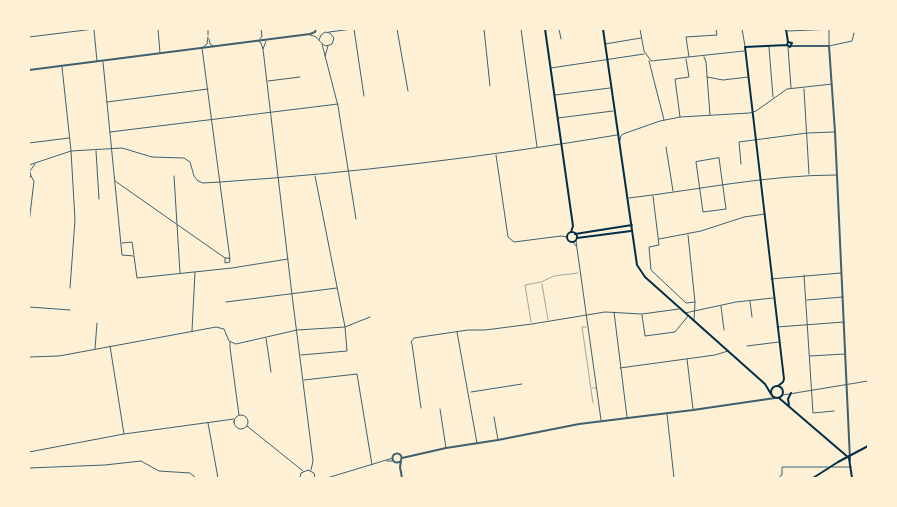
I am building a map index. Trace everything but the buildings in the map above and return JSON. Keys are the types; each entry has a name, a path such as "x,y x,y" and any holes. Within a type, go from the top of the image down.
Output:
{"main road":[{"path":"545,29 573,226 567,237 569,242 632,230"},
{"path":"602,29 636,260 639,269 684,313 765,384 772,394 780,396 850,460 852,478"},
{"path":"787,30 789,46"},
{"path":"788,42 791,42 789,46"},
{"path":"765,384 774,387 784,380 776,327 757,140 745,47 789,46"},
{"path":"571,232 575,234 632,225"},
{"path":"575,234 575,240"},
{"path":"778,386 782,388 780,396"},
{"path":"772,394 774,387"},
{"path":"789,393 789,405"},
{"path":"813,478 868,446"}],"street":[{"path":"29,37 94,29 97,62"},
{"path":"158,29 160,54"},
{"path":"202,48 207,44 208,29"},
{"path":"257,41 262,36 261,29"},
{"path":"29,70 310,34 315,32 316,29"},
{"path":"319,40 320,35 324,32 354,29 364,96"},
{"path":"397,29 408,91"},
{"path":"484,29 490,86"},
{"path":"521,29 537,148"},
{"path":"559,29 561,39"},
{"path":"640,29 645,54 649,60 664,120"},
{"path":"689,58 686,37 717,34 716,29"},
{"path":"742,29 745,47"},
{"path":"829,29 850,460"},
{"path":"787,30 834,29"},
{"path":"792,88 789,46 829,46 852,41 855,29"},
{"path":"333,36 339,31"},
{"path":"328,32 333,36"},
{"path":"310,34 322,44 338,104 356,219"},
{"path":"325,57 328,46 333,42 333,36"},
{"path":"208,37 210,44 216,46"},
{"path":"605,44 642,38"},
{"path":"263,49 265,42 268,40"},
{"path":"257,41 261,43 263,49 304,380 313,462 311,470 315,478"},
{"path":"322,44 328,46"},
{"path":"768,46 773,98"},
{"path":"202,48 232,268"},
{"path":"649,60 653,62 746,51"},
{"path":"550,68 645,54"},
{"path":"703,56 706,59 710,115"},
{"path":"680,117 675,79 689,77 686,58"},
{"path":"103,61 122,255 134,256"},
{"path":"62,66 71,151 75,220 70,288"},
{"path":"267,81 300,77"},
{"path":"708,77 723,80 748,77"},
{"path":"619,143 620,136 623,134 664,120 680,117 753,112 783,91 792,88 832,84"},
{"path":"804,87 809,175"},
{"path":"554,95 611,88"},
{"path":"107,102 208,89"},
{"path":"109,132 338,104"},
{"path":"557,118 614,111"},
{"path":"617,127 623,134"},
{"path":"741,164 739,142 807,133 835,132"},
{"path":"29,165 71,151 126,148 158,158 184,158 190,162 194,176 203,183 348,172 496,154 618,135"},
{"path":"29,143 69,138"},
{"path":"666,147 673,192"},
{"path":"96,150 99,199"},
{"path":"496,154 510,240 514,242 561,236 567,237"},
{"path":"719,158 723,185 726,209 703,212 696,162 719,158"},
{"path":"29,223 34,181 29,171 36,163"},
{"path":"301,355 347,351 345,328 315,175"},
{"path":"628,198 761,179 837,175"},
{"path":"29,180 31,176"},
{"path":"174,176 180,273"},
{"path":"114,180 230,260"},
{"path":"653,195 659,245 649,247 651,270 686,303 695,302"},
{"path":"659,239 688,234 744,217 765,214"},
{"path":"688,234 695,302 694,322"},
{"path":"575,240 601,421"},
{"path":"121,243 132,242 137,278 225,269 288,259"},
{"path":"225,258 225,269"},
{"path":"224,262 228,263 230,260"},
{"path":"192,331 195,271"},
{"path":"771,279 841,273"},
{"path":"804,275 814,413 834,411"},
{"path":"226,302 337,288"},
{"path":"806,300 843,297"},
{"path":"684,313 773,298"},
{"path":"750,301 752,318"},
{"path":"721,306 724,330"},
{"path":"29,307 70,310"},
{"path":"421,408 412,339 532,324 614,311 642,314 680,309"},
{"path":"614,311 627,418"},
{"path":"642,314 645,336 676,332 688,316"},
{"path":"230,342 236,344 297,330 345,328 370,317"},
{"path":"776,327 844,322"},
{"path":"94,349 97,323"},
{"path":"29,357 59,356 221,327 226,331 230,342 239,415"},
{"path":"457,332 478,444"},
{"path":"266,337 271,372"},
{"path":"747,346 779,342"},
{"path":"110,346 124,434"},
{"path":"620,368 714,355 728,351"},
{"path":"810,356 846,354"},
{"path":"687,358 693,410"},
{"path":"304,380 357,374 372,465"},
{"path":"327,478 406,456 478,444 560,427 693,410 868,381"},
{"path":"469,392 522,384"},
{"path":"764,399 772,394"},
{"path":"440,409 446,448"},
{"path":"667,413 674,478"},
{"path":"29,452 124,434 234,418 239,415 246,417 247,426"},
{"path":"494,416 498,440"},
{"path":"234,418 234,425 237,428 241,430 247,426"},
{"path":"208,422 218,478"},
{"path":"247,426 303,471 311,470"},
{"path":"394,460 396,454 401,458"},
{"path":"401,458 402,478"},
{"path":"394,460 400,467"},
{"path":"29,468 105,465 141,461 159,471 190,473 196,478"},
{"path":"778,478 782,475 782,468 851,467"},
{"path":"300,478 303,471"}],"lane":[{"path":"532,324 525,285 542,282 554,276 580,272"},
{"path":"542,282 549,321"},
{"path":"587,326 582,327 593,403"},
{"path":"591,389 596,388"}]}
